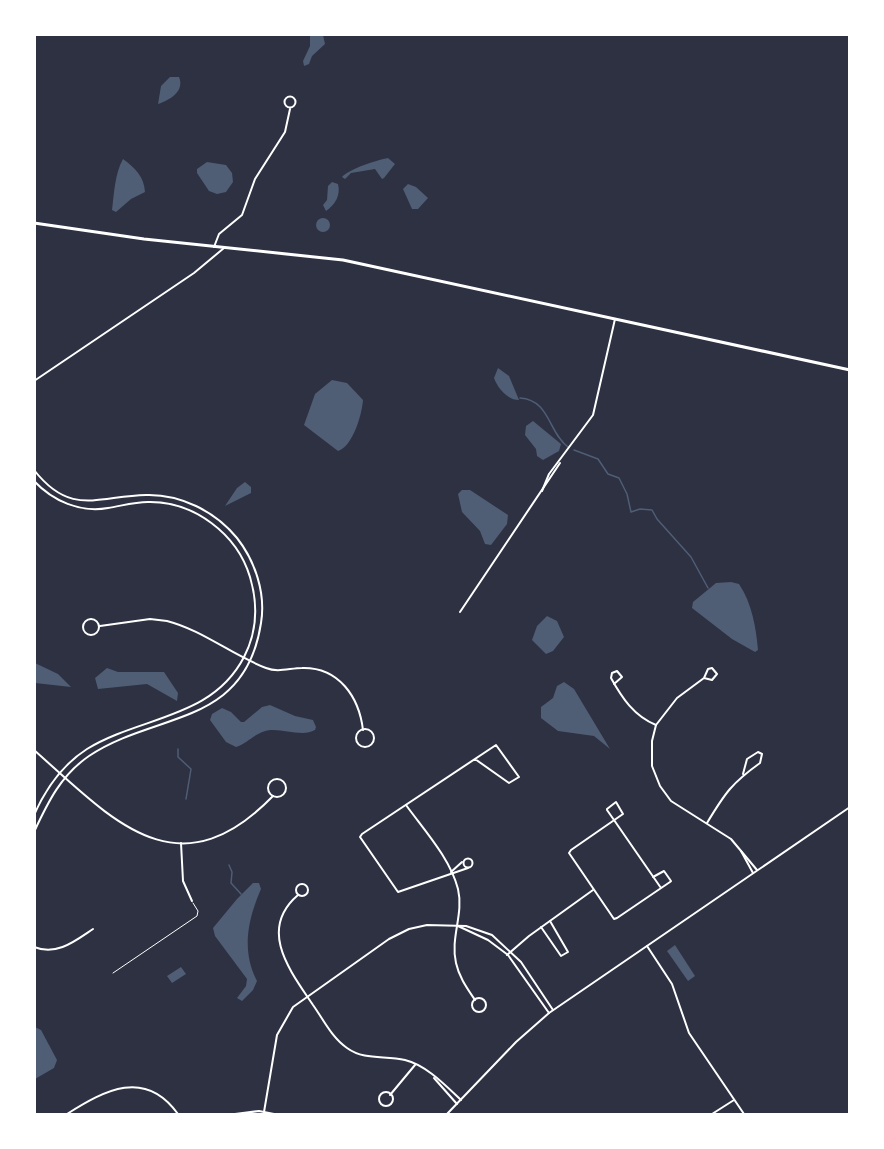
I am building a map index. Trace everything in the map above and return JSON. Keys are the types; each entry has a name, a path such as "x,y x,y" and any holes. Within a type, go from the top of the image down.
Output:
{"main road":[{"path":"34,223 214,247 343,260 849,370"}],"street":[{"path":"214,247 219,234 242,215 255,179 285,132 290,109"},
{"path":"34,381 194,273 224,248"},
{"path":"460,612 542,491 549,474 562,461 595,411 615,319"},
{"path":"34,470 54,489 70,498 90,502 147,495 179,500 207,512 223,524 238,540 256,573 261,598 260,628 232,686 219,698 196,712 94,752 62,774 34,832"},
{"path":"34,481 53,497 73,506 96,509 150,501 187,509 214,525 233,544 250,574 255,605 252,635 246,659 229,679 198,704 96,744 49,787 34,815"},
{"path":"117,499 118,506"},
{"path":"233,544 238,540"},
{"path":"100,626 99,631 92,636 88,635 83,628 87,620 91,619 100,626 150,620 166,621 268,669 306,668 332,676 348,688 355,699 363,730 357,739 358,743 366,747 373,742 374,737 369,730 363,730"},
{"path":"704,678 712,680 717,674 712,668 705,673 704,678 677,698 656,725 651,754 652,766 660,786 678,807 731,839 757,870"},
{"path":"614,684 633,712 656,725"},
{"path":"159,720 161,726"},
{"path":"468,868 398,892 361,840 362,834 475,759 498,746 518,778 510,783 475,759"},
{"path":"34,750 130,830 160,841 181,843 209,839 233,830 252,818 273,796 282,796 286,788 281,780 276,779 269,784 268,789 273,796"},
{"path":"707,823 729,787 760,763 762,754 758,752 747,759 743,774"},
{"path":"653,877 664,870 671,881 661,888 614,919 569,853 614,820 624,813 616,802 607,808 614,820 653,877 661,888"},
{"path":"406,805 451,872 460,903 456,963 460,976 475,1000 473,1008 477,1012 483,1011 485,1002 480,998 475,1000"},
{"path":"447,1114 516,1042 549,1013 849,807"},
{"path":"181,843 183,881 192,901"},
{"path":"741,850 753,873"},
{"path":"451,872 465,860"},
{"path":"465,860 464,865 468,868"},
{"path":"465,860 471,861 468,868"},
{"path":"297,895 305,896 308,891 306,886 297,887 297,895 283,915 280,944 286,965 331,1032 351,1050 364,1056 399,1059 416,1065 461,1100"},
{"path":"507,955 541,927 593,890"},
{"path":"541,927 561,956 568,952 549,921"},
{"path":"264,1112 277,1035 288,1012 306,995 403,931 427,925 478,928 511,950 553,1010"},
{"path":"458,926 488,940 507,955 549,1013"},
{"path":"34,947 47,950 62,948 93,929"},
{"path":"647,946 672,984 685,1025 744,1114"},
{"path":"390,1095 380,1095 380,1104 384,1106 391,1104 390,1095 416,1065"},
{"path":"434,1078 457,1104"},
{"path":"67,1114 105,1091 126,1087 156,1094 178,1114"},
{"path":"712,1114 734,1100"},
{"path":"236,1114 264,1112 274,1114"}],"lane":[{"path":"113,973 197,916 198,911 192,901"}],"water":[{"path":"323,35 325,44 312,56 309,64 304,66 303,61 310,46 310,36"},
{"path":"170,77 179,77 180,87 172,97 158,104 161,86"},
{"path":"388,158 395,164 382,179 375,169 351,173 345,179 342,177 357,168"},
{"path":"123,159 138,173 143,181 145,192 131,199 116,212 112,210 114,190"},
{"path":"207,162 226,165 232,173 233,182 226,192 217,194 209,191 197,173 197,169"},
{"path":"332,182 338,184 338,196 335,203 326,211 323,205 327,200 328,186"},
{"path":"408,184 416,187 428,198 418,209 412,209 403,189"},
{"path":"323,218 328,220 330,225 328,230 323,232 318,230 316,225 318,220"},
{"path":"498,368 509,376 519,400 507,396 498,386 494,378"},
{"path":"332,380 347,383 363,400 359,421 352,436 348,443 338,451 304,425 315,394"},
{"path":"533,421 561,444 559,451 543,460 537,456 536,449 525,435 526,426"},
{"path":"245,482 251,487 251,493 225,506 237,488"},
{"path":"462,490 470,490 508,515 507,524 491,545 485,544 480,531 462,512 458,494"},
{"path":"716,583 739,584 750,607 755,624 758,650 755,652 732,639 692,608 693,602"},
{"path":"547,616 557,621 564,637 553,651 546,654 532,640 537,626"},
{"path":"35,663 58,674 71,687 35,683"},
{"path":"107,668 118,672 164,672 178,693 177,701 147,684 98,689 95,678"},
{"path":"564,682 574,689 610,749 594,736 558,731 541,718 541,707 553,698 557,686"},
{"path":"270,705 295,716 313,720 315,730 305,733 266,731 236,747 226,742 210,720 212,714 222,708 244,722 262,707"},
{"path":"253,883 259,883 261,889 248,935 249,958 257,981 253,990 242,1001 237,998 246,986 247,979 215,936 213,928"},
{"path":"675,945 695,976 688,981 667,951"},
{"path":"181,967 186,974 172,983 167,976"},
{"path":"35,1027 41,1030 57,1060 54,1068 35,1079"}],"waterway":[{"path":"520,398 530,400 543,410 561,441 568,447"},
{"path":"574,450 598,459 608,474 619,478 627,494 631,512 640,509 652,510 657,519 691,557 708,588"},
{"path":"178,749 178,757 191,769 186,799"},
{"path":"229,865 232,872 231,883 241,894"}]}
